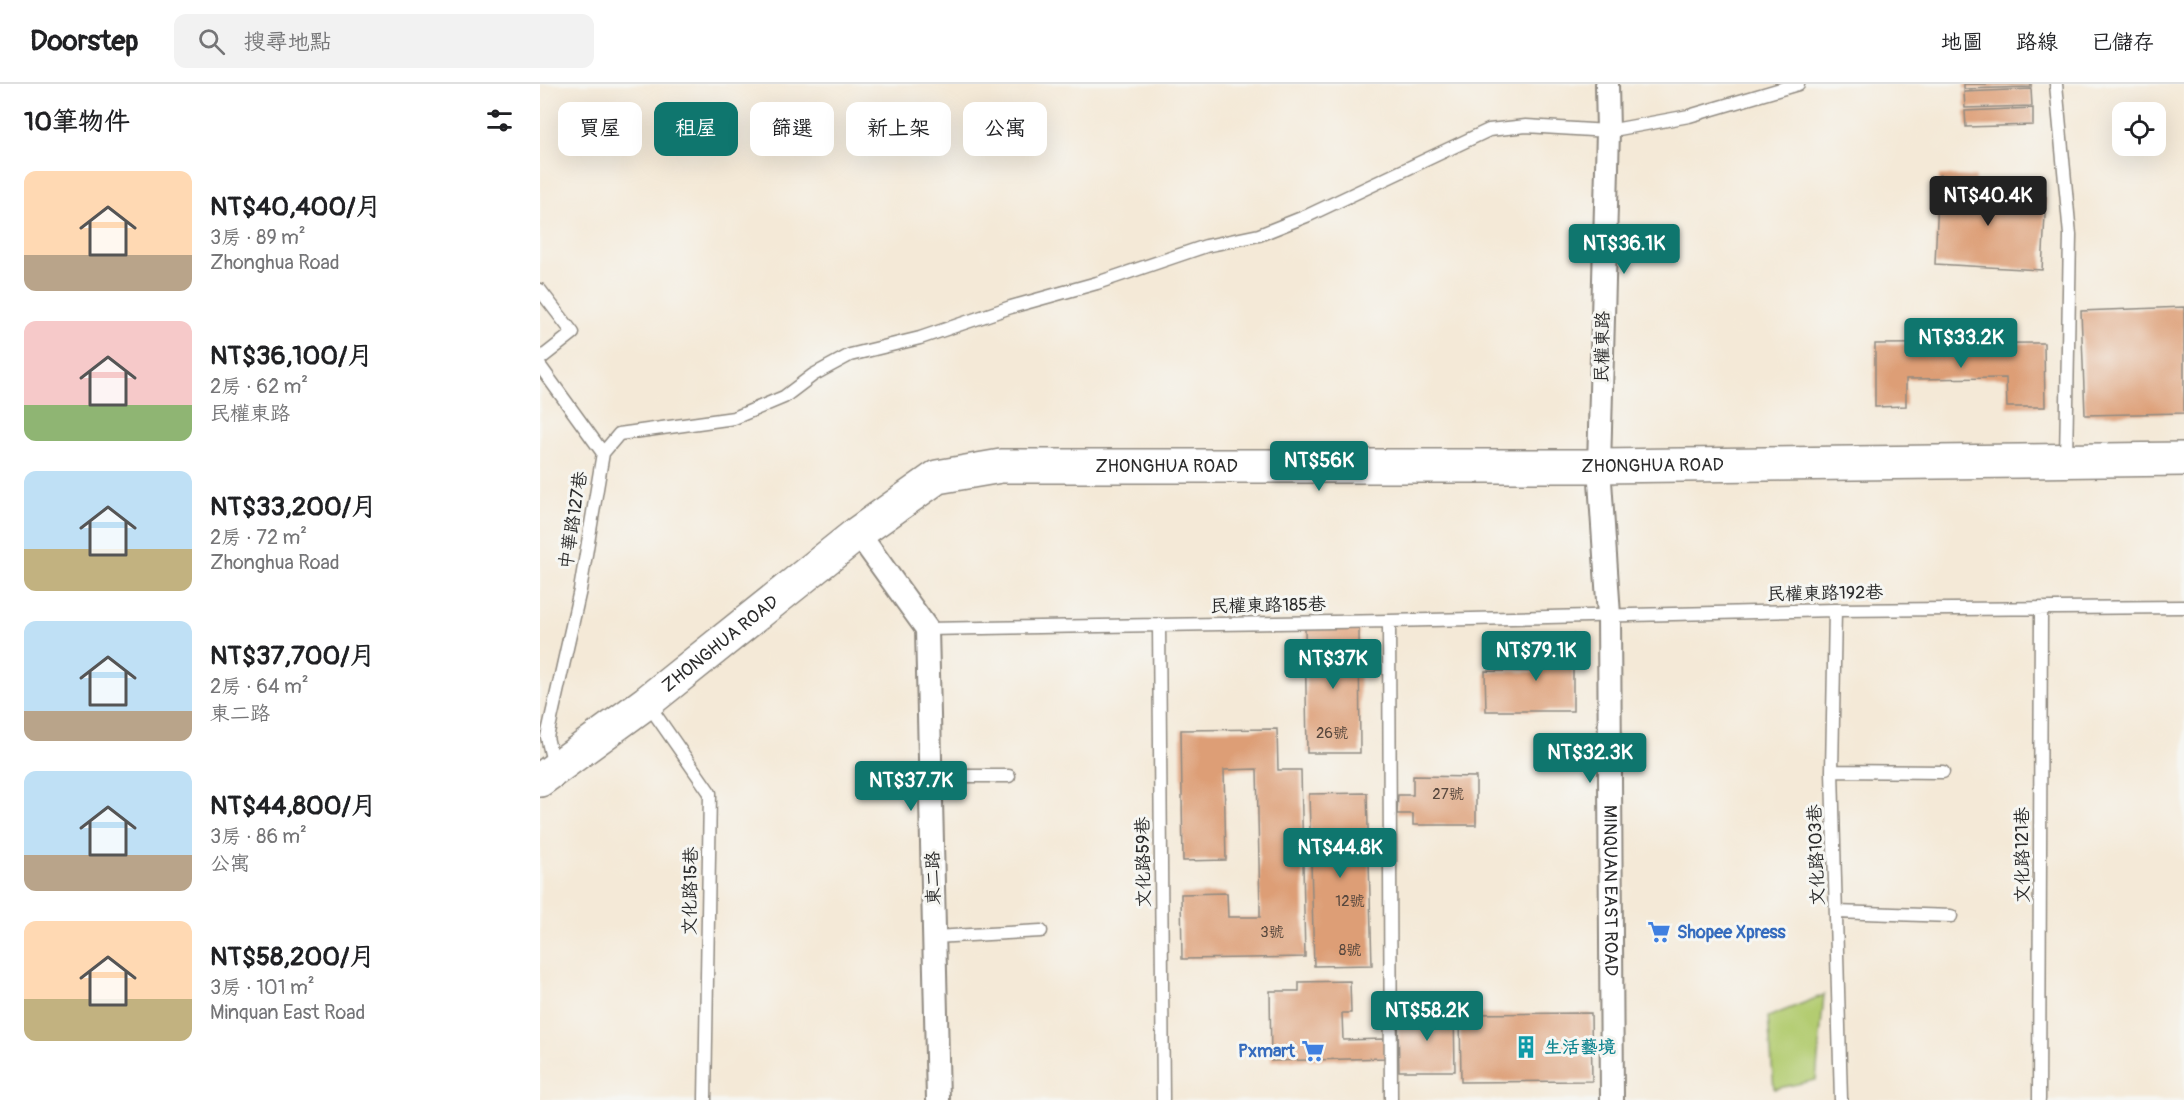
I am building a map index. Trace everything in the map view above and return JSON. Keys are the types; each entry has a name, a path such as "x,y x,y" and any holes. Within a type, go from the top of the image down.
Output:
{"street":[{"name":"民權東路","path":"1599,466 1608,131 1607,84"},
{"name":"ZHONGHUA ROAD","path":"547,774 647,702 858,533 937,477 1001,466 1599,466 2184,459"},
{"name":"MINQUAN EAST ROAD","path":"1599,466 1609,615 1612,1100"},
{"path":"858,533 927,629"},
{"name":"東二路","path":"927,629 938,1100"}],"lane":[{"path":"603,453 619,434 734,418 784,397 813,375 850,356 920,338 1011,307 1097,283 1206,246 1259,235 1308,215 1489,130 1526,126 1608,131 1689,116 1798,84"},
{"path":"2056,84 2070,235 2066,460"},
{"path":"540,290 573,333 540,359"},
{"name":"中華路127巷","path":"540,366 603,453 580,590 547,737 547,774"},
{"name":"民權東路192巷","path":"1609,615 1835,610 2184,607"},
{"name":"文化路103巷","path":"1835,610 1832,771 1840,1100"},
{"name":"文化路121巷","path":"2039,1100 2041,610"},
{"name":"民權東路185巷","path":"927,629 1609,615"},
{"path":"1389,621 1391,1100"},
{"name":"文化路59巷","path":"1159,625 1163,1100"},
{"name":"文化路15巷","path":"647,702 710,793 705,1100"},
{"path":"1832,771 1943,772"},
{"path":"930,776 1008,776"},
{"path":"1836,912 1951,916"},
{"path":"934,937 1041,931"}],"green space":[{"path":"1824,995 1816,1080 1774,1089 1768,1017"}],"building":[{"path":"1964,84 2031,84 2031,87 1964,89"},
{"path":"2031,89 2032,106 1965,108 1964,92"},
{"path":"2033,108 2033,125 1966,127 1965,111"},
{"path":"1939,175 1976,177 1975,194 2046,197 2042,270 1935,264"},
{"path":"2184,307 2184,413 2085,415 2081,311"},
{"path":"2044,343 2045,407 2007,407 2006,378 1906,379 1906,406 1875,407 1875,344"},
{"path":"1305,628 1359,628 1360,753 1307,753"},
{"path":"1542,634 1573,634 1573,711 1486,711 1485,671 1542,672"},
{"path":"1277,729 1278,770 1301,770 1305,957 1182,959 1181,894 1227,893 1228,917 1260,917 1260,909 1257,769 1224,770 1226,860 1183,861 1181,730"},
{"path":"1413,776 1476,777 1476,825 1413,825 1413,814 1397,814 1398,795 1413,795"},
{"path":"1367,793 1372,965 1314,966 1309,794"},
{"path":"1350,981 1351,1013 1342,1013 1343,1040 1386,1039 1387,1058 1271,1061 1270,991 1299,991 1299,982"},
{"path":"1454,1013 1455,1071 1399,1071 1398,1014"},
{"name":"生活藝境","path":"1591,1013 1592,1081 1461,1082 1460,1014"}],"place":[{"name":"Shopee Xpress","path":"1659,932"},
{"name":"生活藝境","path":"1526,1047"},
{"name":"Pxmart","path":"1313,1051"}]}
